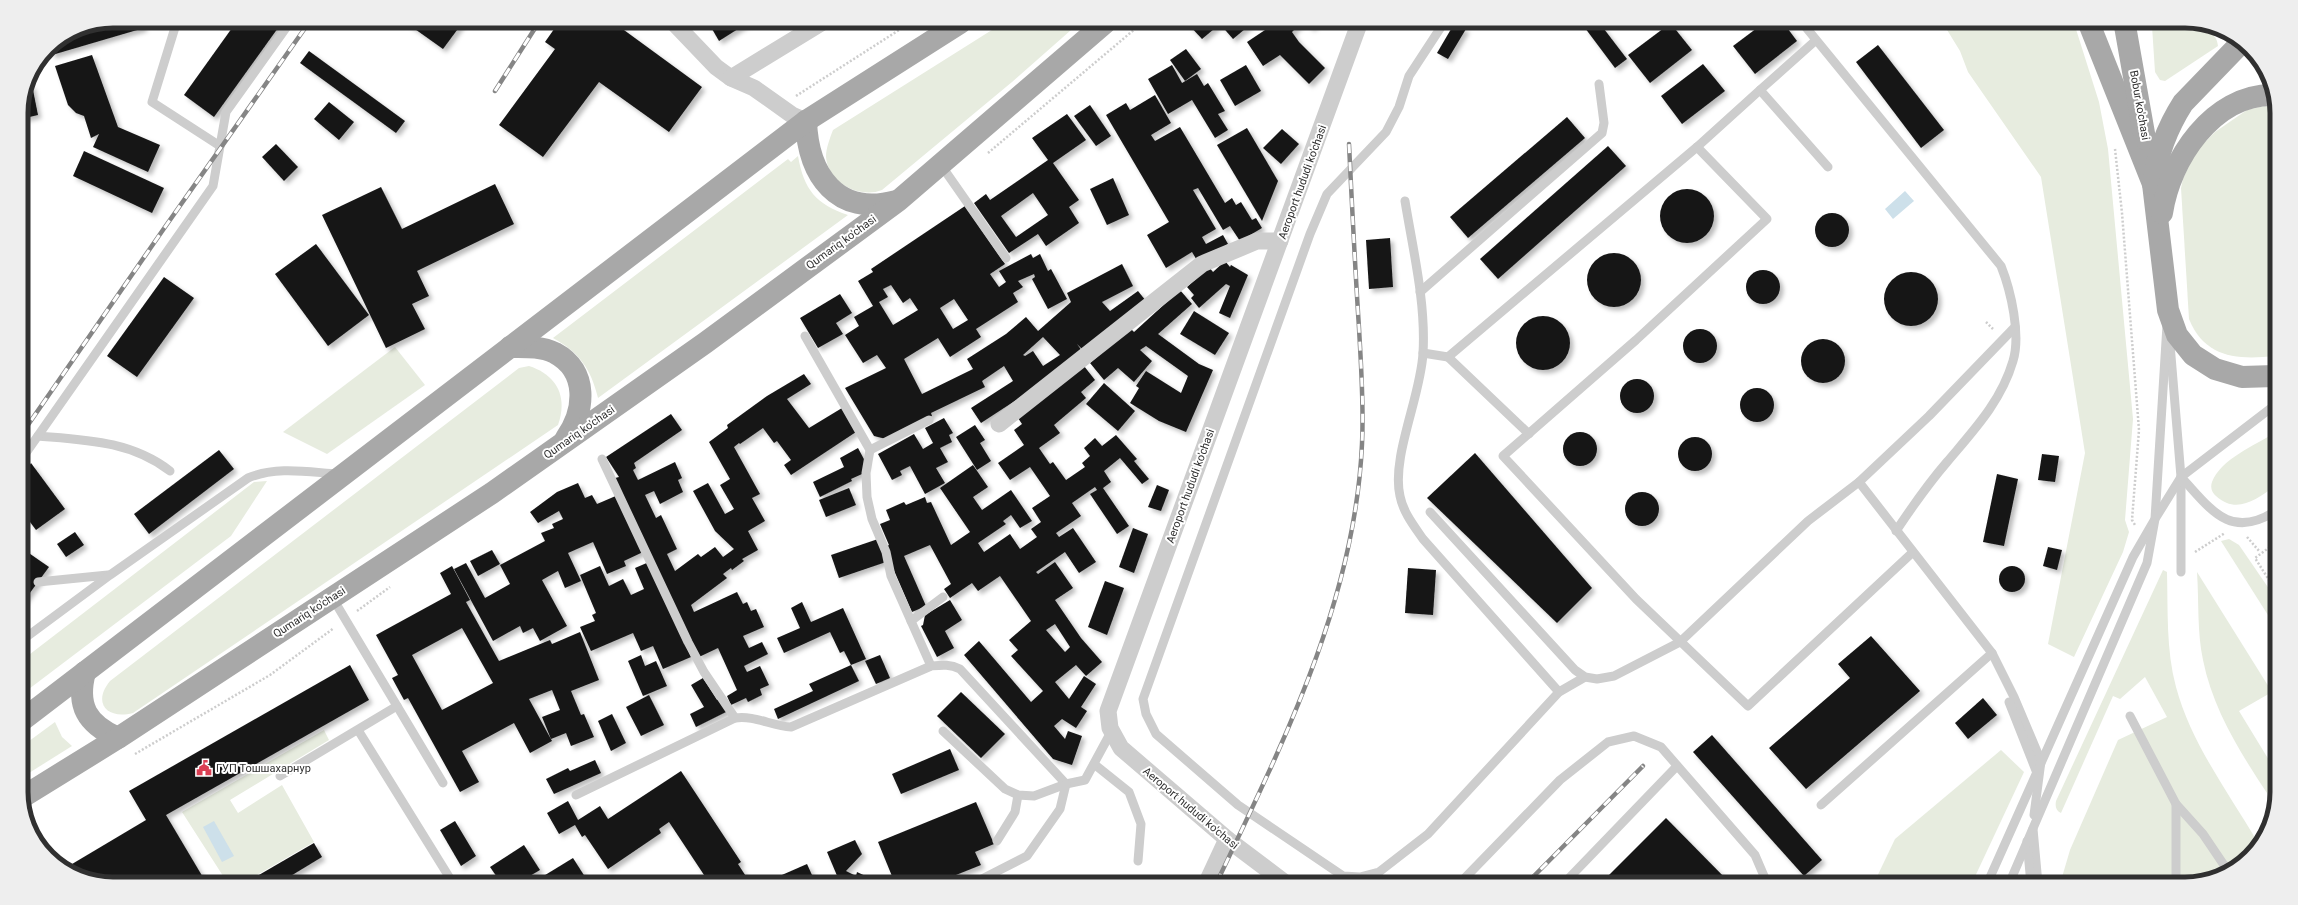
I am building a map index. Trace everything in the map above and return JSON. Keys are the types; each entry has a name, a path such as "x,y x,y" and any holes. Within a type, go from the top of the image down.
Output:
{"main road":[{"path":"28,716 806,121 951,28"},
{"name":"Qumariq ko'chasi","path":"28,794 118,738 492,493 712,338 898,201 1099,28"},
{"path":"2091,28 2153,184 2171,324 2180,340 2193,355 2215,369 2242,377 2270,376"},
{"name":"Bobur ko'chasi","path":"2125,28 2153,184"},
{"path":"2153,184 2163,142 2177,112 2183,103 2238,47"},
{"path":"2160,234 2168,188 2180,161 2197,136 2214,117 2238,101 2257,96 2268,95"},
{"path":"806,121 810,154 817,170 837,195 848,201 866,205 898,201"},
{"path":"510,347 530,346 556,353 572,368 577,377 582,396 581,408 575,426 562,444"},
{"path":"85,672 81,694 83,708 91,720 103,731 118,738"}],"street":[{"path":"679,28 716,67 731,78 754,88 780,106 806,121"},
{"path":"731,78 813,28"},
{"name":"Aeroport hududi ko'chasi","path":"1277,877 1227,839 1131,758 1121,748 1111,732 1108,716 1111,698 1358,28"},
{"path":"754,88 768,56"},
{"path":"999,424 1202,264 1257,241 1280,241"},
{"path":"1209,877 1227,839"}],"lane":[{"path":"175,28 152,102 220,146"},
{"path":"28,450 213,186 226,112 286,28"},
{"path":"1352,877 1343,876 1238,805 1156,734 1146,714 1143,699 1308,242 1327,194 1386,132 1399,108 1409,76 1440,28"},
{"path":"1806,28 1815,41 2001,266 2009,285 2015,327 2014,360 1997,401 1916,500 1896,531"},
{"path":"1448,357 1697,147 1815,41"},
{"path":"1420,292 1602,133 1604,123 1599,84"},
{"path":"1760,90 1828,167"},
{"path":"1697,147 1767,219 1642,335 1503,456 1636,599 1748,706 1913,552"},
{"path":"941,165 1006,258"},
{"path":"1405,201 1420,292 1423,353 1415,401 1401,454 1398,475 1400,496 1409,520 1423,538 1559,692"},
{"path":"2168,310 2181,477 2182,572"},
{"path":"2012,877 2032,827 2147,563 2155,519 2168,310"},
{"path":"1430,512 1574,670 1585,677 1597,679 1614,676 1680,642 1808,521 1859,482 1929,416 2015,327"},
{"path":"805,336 870,450 866,473 868,504 886,552 891,576 931,666"},
{"path":"1423,353 1448,357 1529,434"},
{"path":"1990,877 2133,557 2144,537 2181,477 2270,409"},
{"path":"870,450 929,420"},
{"path":"38,436 102,441 121,445 156,460 170,471"},
{"path":"602,459 688,642 704,672 735,718"},
{"path":"28,636 110,575 248,478 265,471 280,470 343,475"},
{"path":"2181,477 2216,515 2228,521 2253,523 2270,514"},
{"path":"1859,482 1989,655 2014,697 2042,761 2032,827 2037,877"},
{"path":"38,582 110,575"},
{"path":"332,597 443,783"},
{"path":"911,621 943,597"},
{"path":"1989,655 2038,770 2027,840 2030,877"},
{"path":"1821,806 1989,655"},
{"path":"576,795 735,718 745,716 779,726 791,727 931,666 951,665 960,669 1066,784"},
{"path":"1363,877 1380,872 1428,834 1559,692 1585,677"},
{"path":"280,776 397,706"},
{"path":"2130,716 2176,804 2203,834 2225,867"},
{"path":"358,730 449,877"},
{"path":"943,731 1005,789 1018,795 1034,796 1066,784 1085,780 1111,732"},
{"path":"1466,877 1560,780 1608,742 1634,736 1661,747 1755,855 1764,877"},
{"path":"1094,764 1129,792 1141,824 1138,861"},
{"path":"1570,877 1677,766"},
{"path":"986,877 1027,856 1060,809 1066,784"},
{"path":"997,841 1015,812 1018,795"},
{"path":"2176,804 2176,877"}],"path":[{"path":"780,106 902,28"},
{"path":"2115,148 2122,213 2139,430 2132,520 2144,537"},
{"path":"2181,556 2192,554 2227,532"},
{"path":"2242,535 2249,537 2260,552"},
{"path":"2270,546 2255,557 2255,560 2270,582"}],"shaded area":[{"path":"995,28 1073,28 1012,82 882,190 864,192 855,190 846,187 832,174 826,157 827,147 833,130"},
{"path":"1946,28 2076,28 2099,102 2108,149 2133,419 2125,520 2129,532 2123,552 2074,657 2048,644 2085,453 2041,177 1968,72 1960,51"},
{"path":"2152,28 2191,28 2211,33 2215,37 2218,46 2165,81 2160,80 2155,72"},
{"path":"2264,106 2270,107 2270,356 2235,356 2224,354 2213,349 2204,342 2196,332 2189,319 2181,188 2183,179 2195,152 2215,132 2247,110"},
{"path":"798,156 804,178 813,194 828,206 848,215 598,398 592,378 583,362 570,349 553,338 788,159 791,162"},
{"path":"395,347 425,385 327,454 283,432"},
{"path":"529,366 547,375 558,388 562,405 558,425 133,713 124,715 116,714 105,708 102,696 110,681 519,368"},
{"path":"2270,436 2270,490 2253,500 2239,505 2224,502 2212,492 2211,484 2216,474 2223,466 2239,453"},
{"path":"267,481 231,536 28,690 28,656 254,482"},
{"path":"2229,539 2239,545 2270,590 2270,618 2221,541"},
{"path":"2163,570 2167,572 2168,630 2173,673 2183,708 2191,728 2211,767 2256,839 2245,852 2232,863 2223,868 2202,875 2191,877 2062,877 2070,850 2118,740 2167,717 2145,677 2120,699 2113,696 2061,813 2057,810 2056,801"},
{"path":"2197,572 2270,689 2270,693 2239,711 2270,762 2269,796 2238,748 2221,714 2203,660 2198,616"},
{"path":"55,722 62,737 72,746 28,774 28,742"},
{"path":"324,730 329,740 230,800 238,813 282,785 314,842 253,877 224,877 182,812"},
{"path":"2001,750 2024,772 1975,877 1877,877 1895,839"}],"water":[{"path":"1905,191 1914,201 1893,219 1885,209"},
{"path":"214,821 234,856 222,862 203,827"}],"building":[{"path":"144,28 52,55 70,39 80,34 102,29"},
{"path":"232,28 278,28 214,117 184,95"},
{"path":"413,28 459,28 443,49"},
{"path":"555,28 621,28 702,87 669,132 599,82 543,157 499,125 555,49 545,42"},
{"path":"711,28 740,28 719,41"},
{"path":"1192,28 1215,28 1202,39"},
{"path":"1223,28 1246,28 1233,39"},
{"path":"1268,28 1296,28 1292,32 1299,42 1325,68 1309,84 1280,55 1263,66 1247,42"},
{"path":"1452,28 1466,29 1448,59 1437,53"},
{"path":"1585,28 1603,28 1627,59 1615,68"},
{"path":"1664,28 1674,28 1692,50 1650,83 1628,55"},
{"path":"1757,28 1787,28 1797,41 1755,74 1733,46"},
{"path":"1878,45 1944,130 1921,148 1856,62"},
{"path":"1186,49 1201,69 1185,81 1170,60"},
{"path":"309,51 405,121 396,133 300,63"},
{"path":"92,55 118,127 160,145 148,172 93,147 99,134 91,138 84,116 76,113 68,105 55,66"},
{"path":"1703,64 1725,91 1682,124 1661,96"},
{"path":"1172,65 1182,83 1197,74 1204,86 1208,83 1225,111 1218,114 1228,130 1215,138 1192,100 1168,114 1148,79"},
{"path":"1246,65 1261,91 1235,106 1220,80"},
{"path":"32,86 38,115 28,117"},
{"path":"1155,95 1171,123 1151,135 1155,141 1180,127 1225,203 1232,198 1236,205 1241,202 1252,220 1256,218 1262,228 1240,241 1230,226 1223,230 1198,188 1193,190 1216,229 1202,237 1206,244 1223,235 1228,244 1198,262 1192,252 1166,268 1147,235 1169,222 1106,115 1126,103 1130,110"},
{"path":"329,102 354,122 339,140 314,119"},
{"path":"1090,105 1111,136 1096,146 1074,116"},
{"path":"1067,114 1086,140 1053,163 1079,200 1069,207 1079,223 1046,246 1038,234 1009,253 974,203 986,194 990,200 1048,160 1032,138","holes":["1033,193 1048,215 1016,237 1001,216"]},
{"path":"1567,117 1585,138 1468,238 1450,217"},
{"path":"1247,128 1278,181 1262,221 1217,145"},
{"path":"1282,129 1299,144 1281,164 1263,148"},
{"path":"276,144 298,167 284,181 262,157"},
{"path":"1608,146 1626,166 1498,279 1480,259"},
{"path":"84,151 164,188 152,213 73,176"},
{"path":"1113,178 1129,215 1107,225 1090,189"},
{"path":"495,184 514,224 417,271 429,296 412,304 425,329 386,348 322,215 381,187 402,229"},
{"path":"1687,189 1697,191 1706,197 1712,206 1714,216 1712,226 1706,235 1697,241 1687,243 1677,241 1668,235 1662,226 1660,216 1662,206 1668,197 1677,191"},
{"path":"965,206 1005,264 990,274 999,287 1006,282 999,271 1031,254 1033,258 1040,254 1048,271 1051,269 1067,299 1048,309 1032,279 1035,277 1034,274 1018,281 1023,287 1013,293 1018,302 976,329 981,337 950,357 938,338 904,359 922,394 973,369 967,359 1006,334 1026,317 1038,331 1071,302 1067,293 1122,264 1133,286 1102,302 1110,311 1138,291 1146,301 1085,352 1077,344 1085,355 981,423 971,408 1013,381 1004,366 982,381 985,387 931,413 932,416 886,439 874,436 845,388 886,368 877,355 863,363 845,335 859,326 854,317 873,306 858,281 873,272 871,269","holes":["891,285 903,303 910,298 918,310 893,325 879,302 888,297 883,289","954,299 968,320 953,329 940,308","1043,337 1060,355 1043,366 1033,351 1025,356 1023,355"]},
{"path":"1829,213 1835,213 1839,214 1846,220 1849,230 1848,237 1842,244 1835,247 1829,247 1825,246 1818,240 1815,233 1815,227 1816,223 1822,216"},
{"path":"1390,238 1393,287 1369,289 1366,240"},
{"path":"316,244 369,315 328,346 275,274"},
{"path":"1614,253 1624,255 1633,261 1639,270 1641,280 1639,290 1633,299 1624,305 1614,307 1604,305 1595,299 1589,290 1587,280 1589,270 1595,261 1604,255"},
{"path":"1225,261 1230,267 1231,265 1248,275 1230,318 1219,313 1230,286 1226,284 1199,308 1191,298 1194,295 1187,287 1209,267 1213,272"},
{"path":"1760,270 1766,270 1770,271 1777,277 1780,287 1779,294 1773,301 1766,304 1760,304 1756,303 1749,297 1746,290 1746,284 1747,280 1753,273"},
{"path":"1911,272 1921,274 1930,280 1936,289 1938,299 1936,309 1930,318 1921,324 1911,326 1901,324 1892,318 1886,309 1884,299 1886,289 1892,280 1901,274"},
{"path":"164,277 194,298 137,377 107,356"},
{"path":"1180,290 1192,304 1158,334 1199,364 1213,370 1186,432 1159,421 1130,403 1139,388 1136,386 1146,371 1181,393 1188,376 1146,346 1140,350 1152,361 1134,382 1118,368 1104,380 1090,363 1130,328 1134,332"},
{"path":"840,294 852,313 836,323 843,334 818,348 800,318"},
{"path":"1194,311 1229,333 1215,355 1180,334"},
{"path":"1543,316 1553,318 1562,324 1568,333 1570,343 1568,353 1562,362 1553,368 1543,370 1533,368 1524,362 1518,353 1516,343 1518,333 1524,324 1533,318"},
{"path":"1703,329 1712,334 1716,339 1716,353 1712,358 1707,362 1697,363 1693,362 1684,353 1683,343 1684,339 1693,330"},
{"path":"1827,339 1839,345 1844,353 1844,369 1839,377 1831,382 1819,383 1807,377 1802,369 1801,357 1807,345 1815,340"},
{"path":"1084,366 1095,380 1081,392 1086,398 1054,425 1060,433 1039,448 1050,464 1053,462 1066,480 1085,467 1082,463 1090,456 1084,448 1095,438 1102,446 1116,435 1137,459 1134,461 1149,479 1142,484 1120,458 1104,471 1111,482 1103,488 1129,526 1117,534 1090,494 1097,490 1095,487 1072,503 1081,516 1056,533 1059,537 1073,528 1096,562 1079,573 1065,552 1036,572 1038,574 1055,562 1073,588 1055,600 1081,638 1102,662 1086,676 1076,665 1055,682 1069,699 1084,676 1096,684 1081,707 1087,711 1076,728 1062,719 1054,726 1065,739 1068,731 1082,736 1072,765 1053,759 964,655 979,641 1031,702 1043,691 1011,656 1018,650 1009,640 1031,621 1000,576 978,591 972,583 950,598 944,589 951,584 930,545 904,556 926,606 912,612 889,559 887,546 889,545 880,524 890,520 886,510 904,502 906,505 925,497 927,503 931,502 951,545 970,532 940,488 973,465 988,487 973,497 982,510 1011,490 1032,521 1020,528 1011,515 1003,521 1006,524 978,543 984,552 1010,534 1020,549 1037,537 1031,529 1041,522 1032,508 1050,496 1030,467 1010,480 998,463 1024,445 1014,430 1022,424 1018,418","holes":["1055,624 1070,647 1065,652 1046,630"]},
{"path":"804,374 811,384 787,399 809,428 842,408 856,432 791,475 784,465 791,460 777,441 774,443 763,428 734,447 760,494 752,498 765,521 748,531 758,550 742,559 744,561 732,570 731,568 723,574 727,578 691,605 694,612 737,592 743,604 747,602 751,611 756,609 764,627 743,636 749,648 762,642 768,654 744,666 747,672 760,666 769,685 760,689 762,695 748,702 746,698 731,705 727,696 737,690 718,648 699,657 615,478 619,477 606,457 671,414 682,430 634,463 636,468 633,470 638,480 675,462 682,478 678,480 683,492 660,504 654,491 645,495 656,518 661,515 677,549 667,554 675,571 698,554 701,557 715,547 723,557 734,549 715,531 693,491 708,483 725,514 734,509 720,485 730,479 709,442 728,428 727,425 767,396"},
{"path":"1634,379 1640,379 1644,380 1651,386 1654,396 1653,403 1647,410 1640,413 1634,413 1630,412 1623,406 1620,399 1620,393 1621,389 1627,382"},
{"path":"1104,383 1135,411 1118,431 1086,404"},
{"path":"1754,388 1760,388 1764,389 1771,395 1774,405 1773,412 1767,419 1760,422 1754,422 1750,421 1743,415 1740,408 1740,402 1741,398 1747,391"},
{"path":"944,418 953,433 949,435 952,442 940,448 948,462 936,468 945,483 925,494 910,466 900,471 902,475 892,480 878,454 914,434 923,449 933,443 925,428"},
{"path":"975,425 985,440 980,443 991,461 977,470 956,437"},
{"path":"1577,432 1583,432 1587,433 1594,439 1597,449 1596,456 1590,463 1583,466 1577,466 1573,465 1566,459 1563,452 1563,446 1564,442 1570,435"},
{"path":"1692,437 1698,437 1702,438 1709,444 1712,454 1711,461 1705,468 1698,471 1692,471 1688,470 1681,464 1678,457 1678,451 1679,447 1685,440"},
{"path":"858,448 866,463 862,474 851,479 852,481 820,497 813,482 844,467 840,458"},
{"path":"219,450 234,469 149,534 134,514"},
{"path":"1475,453 1592,588 1557,623 1427,498"},
{"path":"2042,454 2059,456 2055,482 2038,480"},
{"path":"31,463 65,509 36,530 28,519 28,467"},
{"path":"1997,474 2018,479 2004,546 1983,542"},
{"path":"578,483 585,498 592,495 597,504 618,495 643,552 624,561 626,566 607,574 593,542 568,553 581,581 565,588 558,571 542,580 567,626 540,641 533,628 523,633 520,626 493,641 454,569 466,563 485,598 510,584 500,565 545,541 541,533 554,528 552,524 563,519 559,511 538,523 530,512 557,492"},
{"path":"1157,485 1169,490 1161,511 1148,507"},
{"path":"849,488 856,505 826,517 819,500"},
{"path":"1639,492 1645,492 1649,493 1656,499 1659,509 1658,516 1652,523 1645,526 1639,526 1635,525 1628,519 1625,512 1625,506 1626,502 1632,495"},
{"path":"1133,528 1148,534 1134,573 1119,567"},
{"path":"75,532 84,545 66,557 57,544"},
{"path":"878,539 886,562 839,578 831,555"},
{"path":"2048,547 2062,550 2057,570 2043,566"},
{"path":"492,550 500,564 478,576 470,561"},
{"path":"28,552 49,567 28,596"},
{"path":"649,562 691,657 663,669 653,646 641,651 633,633 591,651 580,627 595,621 592,615 596,613 580,575 600,566 609,586 623,579 631,595 644,589 635,568"},
{"path":"452,566 470,600 466,602 499,661 550,640 552,644 580,632 599,680 571,691 581,715 584,714 594,737 571,746 566,733 551,739 542,717 560,710 552,690 529,699 552,741 530,753 514,723 462,751 479,782 460,792 408,698 404,700 392,678 398,675 376,635 451,594 440,573","holes":["462,628 493,683 442,710 412,655"]},
{"path":"2012,566 2021,570 2025,579 2021,588 2012,592 2003,588 1999,579 2003,570"},
{"path":"1408,568 1436,570 1433,615 1405,613"},
{"path":"1105,581 1124,588 1107,635 1088,627"},
{"path":"950,600 962,620 945,631 954,648 937,657 921,626 923,625 925,615"},
{"path":"802,602 811,622 843,608 866,659 851,665 844,651 840,653 830,632 784,653 777,638 800,628 791,608"},
{"path":"1871,636 1920,691 1806,789 1769,748 1850,678 1838,664"},
{"path":"641,655 645,666 656,661 667,686 643,696 628,661"},
{"path":"880,655 890,678 876,684 865,661"},
{"path":"350,665 369,700 166,815 203,877 107,877 80,871 69,866 146,820 129,791"},
{"path":"851,665 859,681 778,719 774,709 813,691 809,684"},
{"path":"703,678 717,700 722,698 728,711 696,727 690,714 704,707 691,685"},
{"path":"961,692 1005,734 981,758 937,716"},
{"path":"649,695 664,725 641,736 626,707"},
{"path":"1983,698 1997,715 1968,739 1955,723"},
{"path":"612,714 626,743 611,751 598,721"},
{"path":"1712,735 1822,860 1804,876 1693,752"},
{"path":"950,749 959,770 901,794 892,774"},
{"path":"595,760 601,773 554,794 546,779 568,768 570,771"},
{"path":"681,771 741,862 738,864 746,877 705,877 669,822 659,829 661,833 608,869 585,835 582,837 575,825 559,834 547,813 568,801 578,820 600,806 608,819"},
{"path":"976,802 994,844 975,852 981,865 951,877 892,877 878,842"},
{"path":"1666,818 1724,877 1607,877"},
{"path":"455,821 476,856 461,866 440,830"},
{"path":"855,840 862,854 846,871 856,876 857,872 868,877 838,877 827,852"},
{"path":"314,843 322,857 289,877 255,877"},
{"path":"524,845 540,870 528,877 497,877 490,867"},
{"path":"573,858 585,877 542,877"},
{"path":"807,864 812,875 808,877 777,877"}],"railway":[{"path":"28,425 305,28"},
{"path":"495,91 535,28"},
{"path":"1219,877 1267,777 1312,670 1346,559 1356,502 1363,429 1349,144"},
{"path":"1533,877 1643,766"}],"place":[{"name":"ГУП Тошшахарнур","path":"204,768"}]}
